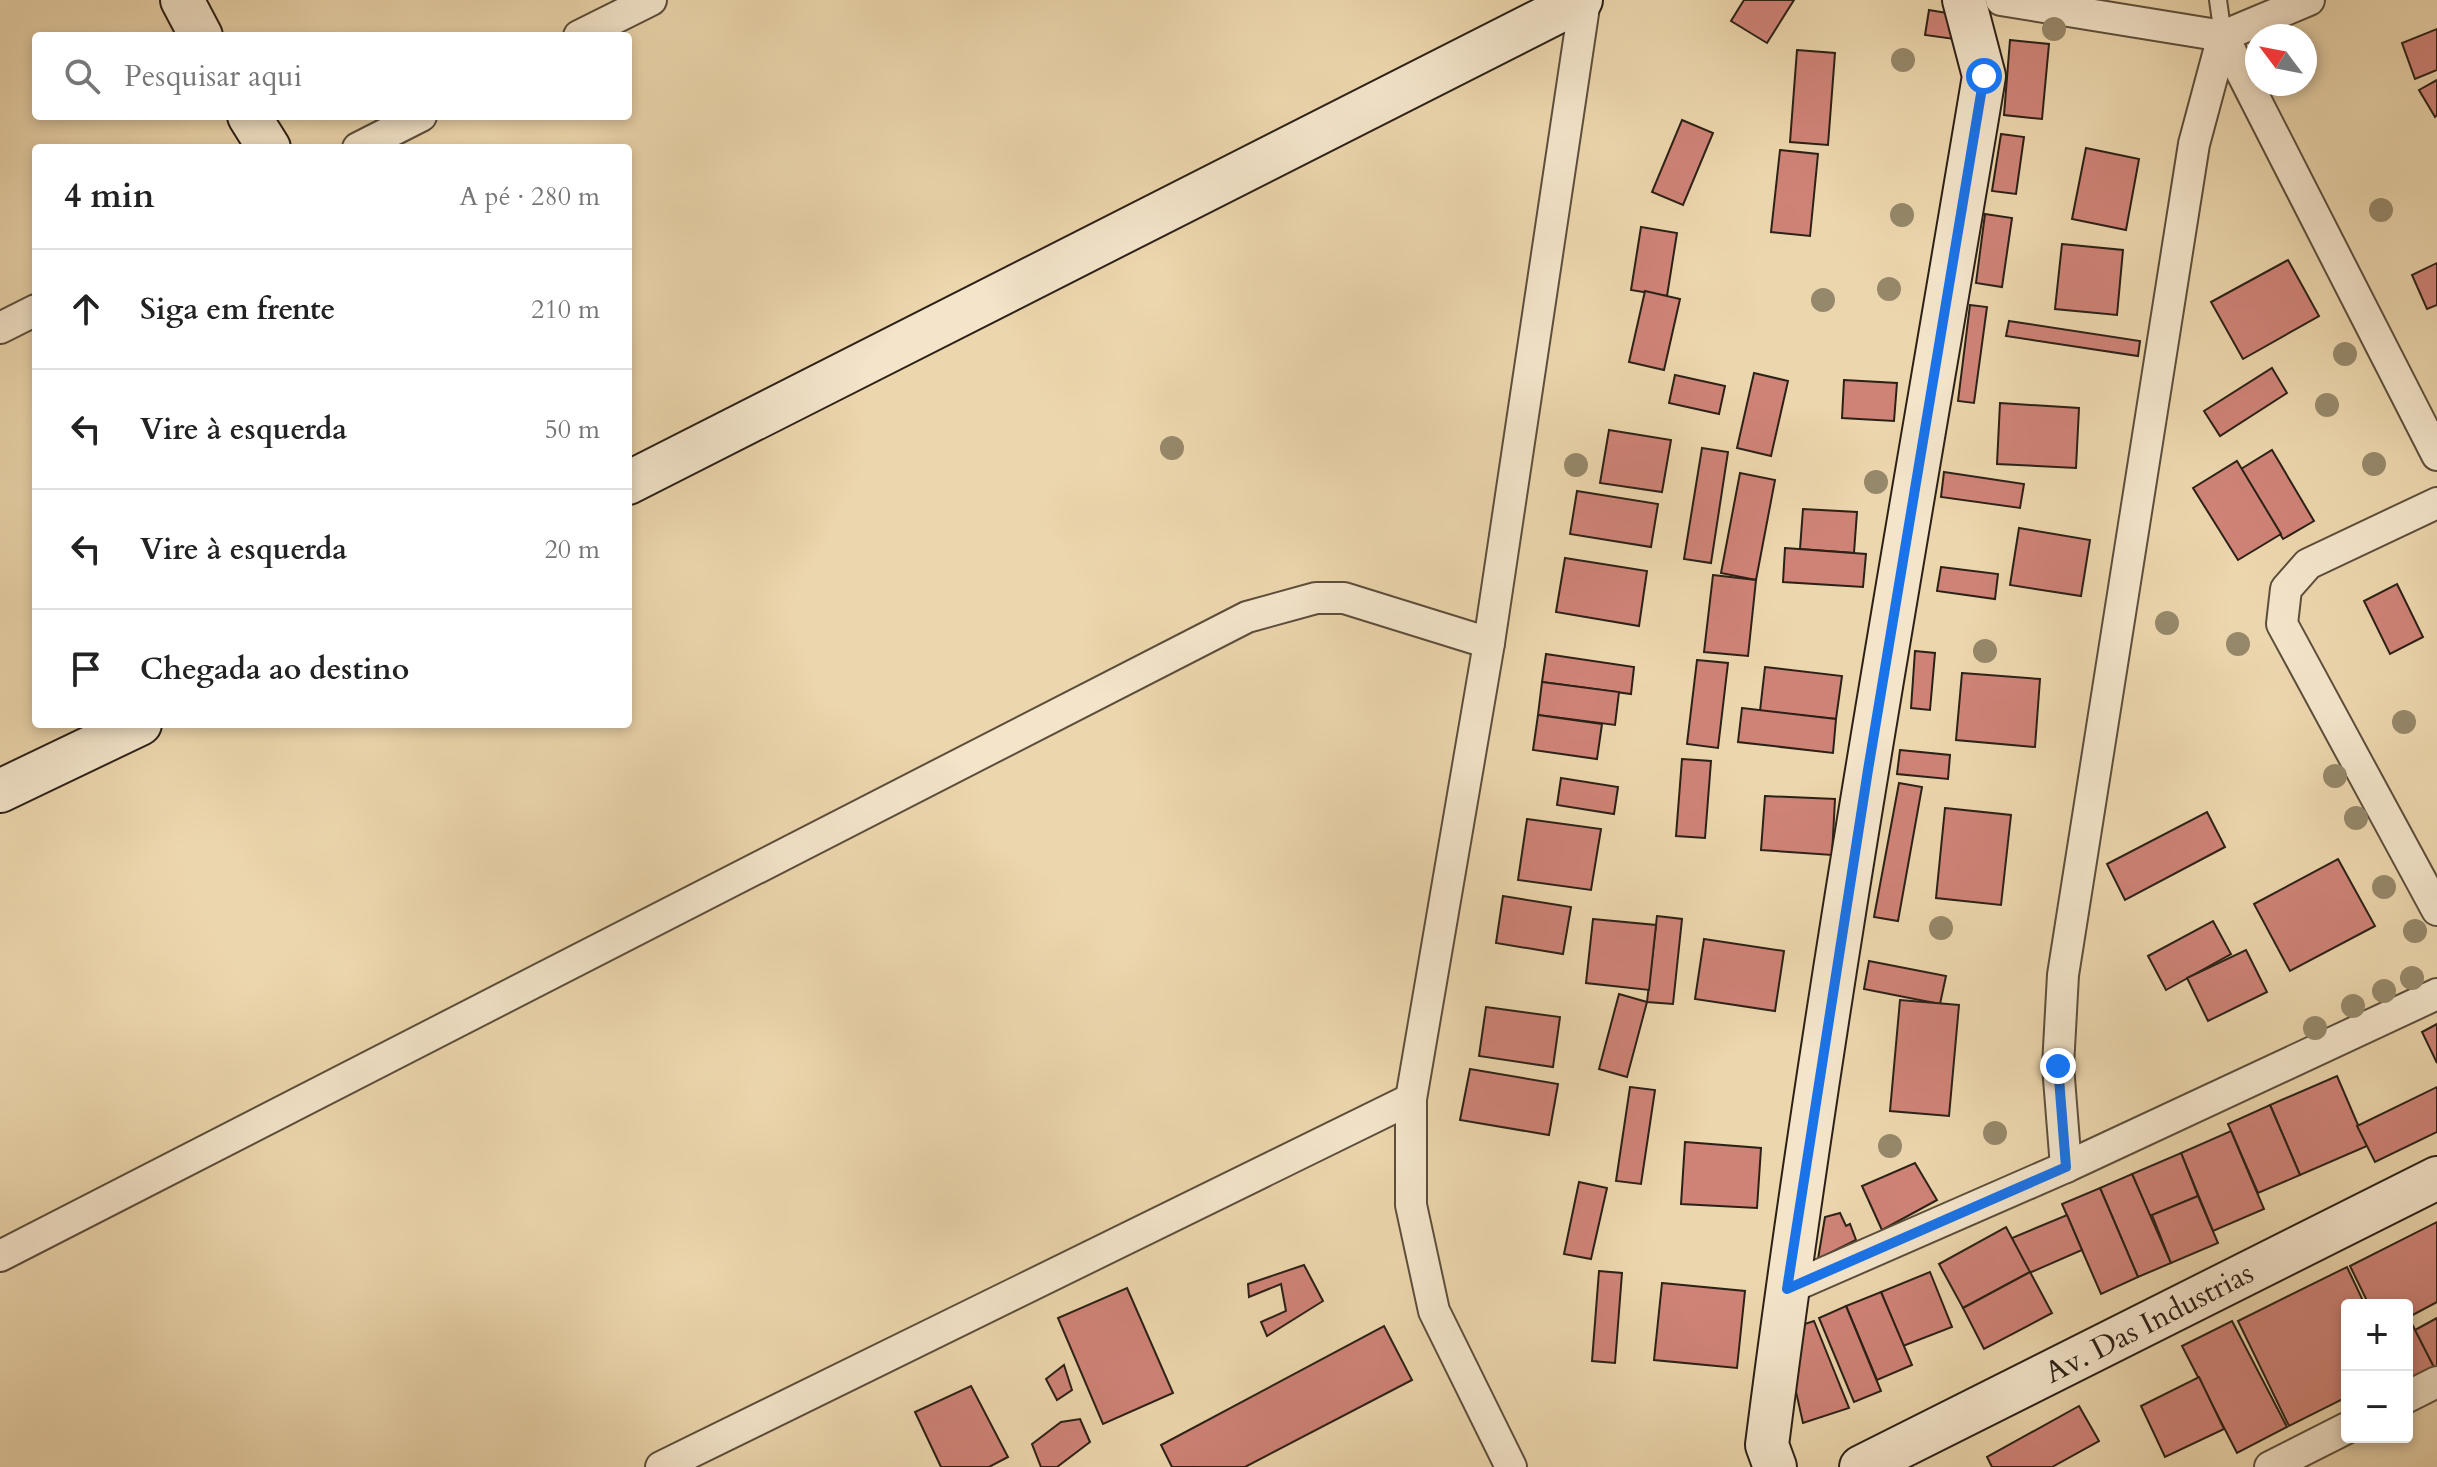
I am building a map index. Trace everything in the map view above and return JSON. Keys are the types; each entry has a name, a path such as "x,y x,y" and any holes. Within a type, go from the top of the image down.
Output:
{"street":[{"path":"182,0 199,32"},
{"path":"587,32 651,0"},
{"path":"632,481 1583,0"},
{"path":"1511,1467 1434,1311 1411,1205 1411,1099 1489,643 1583,0"},
{"path":"1775,1467 1767,1445 1787,1289 1868,770 1984,76 1964,0"},
{"path":"2001,0 2223,36 2309,0"},
{"path":"2066,1167 2058,1066 2063,975 2194,144 2223,36"},
{"path":"2223,36 2437,455"},
{"path":"252,120 266,144"},
{"path":"366,144 413,120"},
{"path":"0,328 32,312"},
{"path":"2437,503 2308,564 2286,589 2282,624 2437,910"},
{"path":"0,1256 1247,617 1316,598 1344,598 1489,643"},
{"path":"0,791 132,728"},
{"path":"1787,1289 2066,1167 2437,994"},
{"path":"661,1467 1411,1099"},
{"name":"Av. Das Industrias","path":"1861,1467 2437,1178"},
{"path":"2413,1394 2437,1382"},
{"path":"2270,1467 2341,1431"}],"lane":[{"path":"2218,0 2223,36"}],"building":[{"path":"1744,0 1794,0 1767,43 1731,21"},
{"path":"1929,10 1959,15 1954,39 1925,35"},
{"path":"2437,29 2437,70 2415,79 2402,43"},
{"path":"2010,40 2049,44 2042,119 2004,115"},
{"path":"1797,50 1835,53 1828,145 1790,142"},
{"path":"2437,80 2437,115 2435,117 2419,90"},
{"path":"1682,120 1713,133 1683,205 1652,192"},
{"path":"2001,134 2024,137 2016,194 1992,191"},
{"path":"2086,148 2139,159 2126,230 2072,219"},
{"path":"1780,150 1818,154 1810,236 1771,232"},
{"path":"1985,214 2012,218 2002,287 1976,283"},
{"path":"1641,227 1677,233 1667,296 1631,290"},
{"path":"2062,244 2123,250 2117,315 2055,309"},
{"path":"2288,260 2319,316 2243,359 2211,302"},
{"path":"2437,263 2437,305 2427,309 2412,275"},
{"path":"1645,291 1680,299 1664,370 1629,362"},
{"path":"1970,305 1987,307 1974,403 1958,401"},
{"path":"2009,321 2140,341 2138,356 2006,336"},
{"path":"2272,368 2287,393 2220,436 2204,411"},
{"path":"1754,373 1788,381 1771,456 1737,448"},
{"path":"1675,375 1725,386 1719,414 1669,403"},
{"path":"1844,380 1897,383 1894,421 1842,418"},
{"path":"2000,403 2079,408 2076,468 1997,464"},
{"path":"1609,430 1671,440 1662,492 1600,483"},
{"path":"1702,448 1728,452 1711,563 1684,559"},
{"path":"2272,450 2314,521 2283,539 2241,469"},
{"path":"2237,461 2281,534 2238,560 2193,488"},
{"path":"1944,472 2024,484 2020,508 1941,497"},
{"path":"1740,473 1775,480 1756,580 1721,573"},
{"path":"1577,491 1658,504 1651,547 1570,534"},
{"path":"1803,509 1857,512 1854,553 1800,549"},
{"path":"2019,528 2090,540 2081,596 2010,585"},
{"path":"1785,548 1866,554 1863,587 1783,582"},
{"path":"1565,558 1647,571 1639,626 1556,612"},
{"path":"1941,567 1998,574 1995,599 1937,591"},
{"path":"1713,575 1756,580 1748,656 1704,652"},
{"path":"2397,584 2423,637 2390,654 2364,601"},
{"path":"1915,651 1935,653 1930,710 1911,708"},
{"path":"1546,654 1634,667 1631,694 1542,682"},
{"path":"1697,660 1728,663 1718,748 1687,744"},
{"path":"1765,667 1842,676 1836,719 1760,711"},
{"path":"1962,673 2040,679 2035,747 1956,740"},
{"path":"1542,682 1619,692 1615,725 1538,715"},
{"path":"1742,708 1836,719 1833,753 1738,742"},
{"path":"1538,715 1602,724 1597,759 1533,750"},
{"path":"1900,750 1950,755 1948,779 1897,774"},
{"path":"1682,759 1711,761 1705,838 1676,836"},
{"path":"1561,778 1618,787 1614,814 1557,805"},
{"path":"1899,783 1922,787 1898,921 1874,917"},
{"path":"1765,796 1835,799 1832,855 1761,850"},
{"path":"1945,808 2011,815 2001,905 1936,898"},
{"path":"2207,812 2225,847 2125,900 2107,864"},
{"path":"1527,819 1601,829 1591,890 1518,880"},
{"path":"2338,859 2375,926 2290,971 2254,904"},
{"path":"1503,896 1571,907 1563,954 1496,943"},
{"path":"1657,916 1682,919 1673,1004 1647,1002"},
{"path":"1593,919 1656,925 1649,990 1586,983"},
{"path":"2213,921 2231,954 2166,990 2148,956"},
{"path":"1704,939 1784,951 1775,1011 1695,999"},
{"path":"2246,950 2267,992 2208,1021 2187,978"},
{"path":"1869,961 1946,976 1940,1004 1864,989"},
{"path":"1619,994 1647,1002 1627,1077 1599,1069"},
{"path":"1900,1000 1959,1005 1949,1116 1890,1111"},
{"path":"1486,1007 1560,1017 1553,1067 1479,1056"},
{"path":"2437,1024 2437,1063 2422,1032"},
{"path":"1470,1069 1558,1084 1549,1135 1460,1120"},
{"path":"2337,1076 2367,1146 2300,1175 2270,1105"},
{"path":"1630,1087 1655,1090 1641,1184 1616,1181"},
{"path":"2437,1087 2437,1132 2375,1162 2357,1126"},
{"path":"2270,1105 2300,1175 2258,1193 2228,1124"},
{"path":"2231,1131 2264,1209 2213,1231 2181,1153"},
{"path":"1685,1142 1761,1148 1757,1208 1681,1204"},
{"path":"2181,1153 2198,1196 2150,1216 2132,1174"},
{"path":"1915,1163 1937,1200 1882,1230 1862,1186"},
{"path":"2132,1174 2171,1263 2138,1277 2100,1188"},
{"path":"1579,1182 1607,1188 1591,1259 1564,1254"},
{"path":"2100,1188 2138,1277 2101,1294 2062,1204"},
{"path":"2198,1196 2218,1243 2171,1263 2152,1215"},
{"path":"1840,1213 1846,1226 1850,1224 1856,1240 1818,1259 1825,1217"},
{"path":"2067,1215 2082,1250 2027,1274 2012,1238"},
{"path":"2437,1222 2437,1302 2413,1315 2413,1299 2366,1299 2350,1266"},
{"path":"2006,1227 2030,1272 1963,1308 1939,1264"},
{"path":"1304,1265 1323,1301 1267,1336 1261,1322 1286,1311 1281,1284 1249,1297 1248,1284"},
{"path":"2347,1267 2362,1299 2341,1299 2341,1400 2289,1426 2238,1321"},
{"path":"1599,1271 1622,1273 1615,1363 1592,1361"},
{"path":"1930,1272 1952,1327 1903,1346 1881,1292"},
{"path":"2030,1272 2052,1313 1984,1349 1963,1308"},
{"path":"1662,1283 1745,1291 1737,1368 1654,1360"},
{"path":"1127,1288 1173,1393 1103,1424 1058,1318"},
{"path":"1881,1292 1912,1365 1877,1380 1846,1306"},
{"path":"1846,1306 1881,1391 1854,1402 1819,1318"},
{"path":"2437,1318 2437,1371 2436,1371 2415,1330"},
{"path":"1814,1321 1849,1408 1803,1423 1788,1356 1789,1329"},
{"path":"2232,1321 2287,1427 2237,1453 2182,1346"},
{"path":"1384,1326 1412,1380 1245,1467 1172,1467 1161,1445"},
{"path":"2413,1326 2436,1371 2413,1380"},
{"path":"1064,1365 1072,1390 1057,1400 1046,1379"},
{"path":"2199,1377 2224,1429 2165,1457 2141,1406"},
{"path":"971,1386 1008,1457 989,1467 941,1467 915,1412"},
{"path":"2079,1406 2099,1441 2052,1467 1992,1467 1987,1457"},
{"path":"1080,1419 1090,1442 1057,1467 1041,1467 1032,1444 1061,1422"}],"route":[{"path":"1984,76 1868,770 1787,1289 2066,1167 2058,1066"}]}
